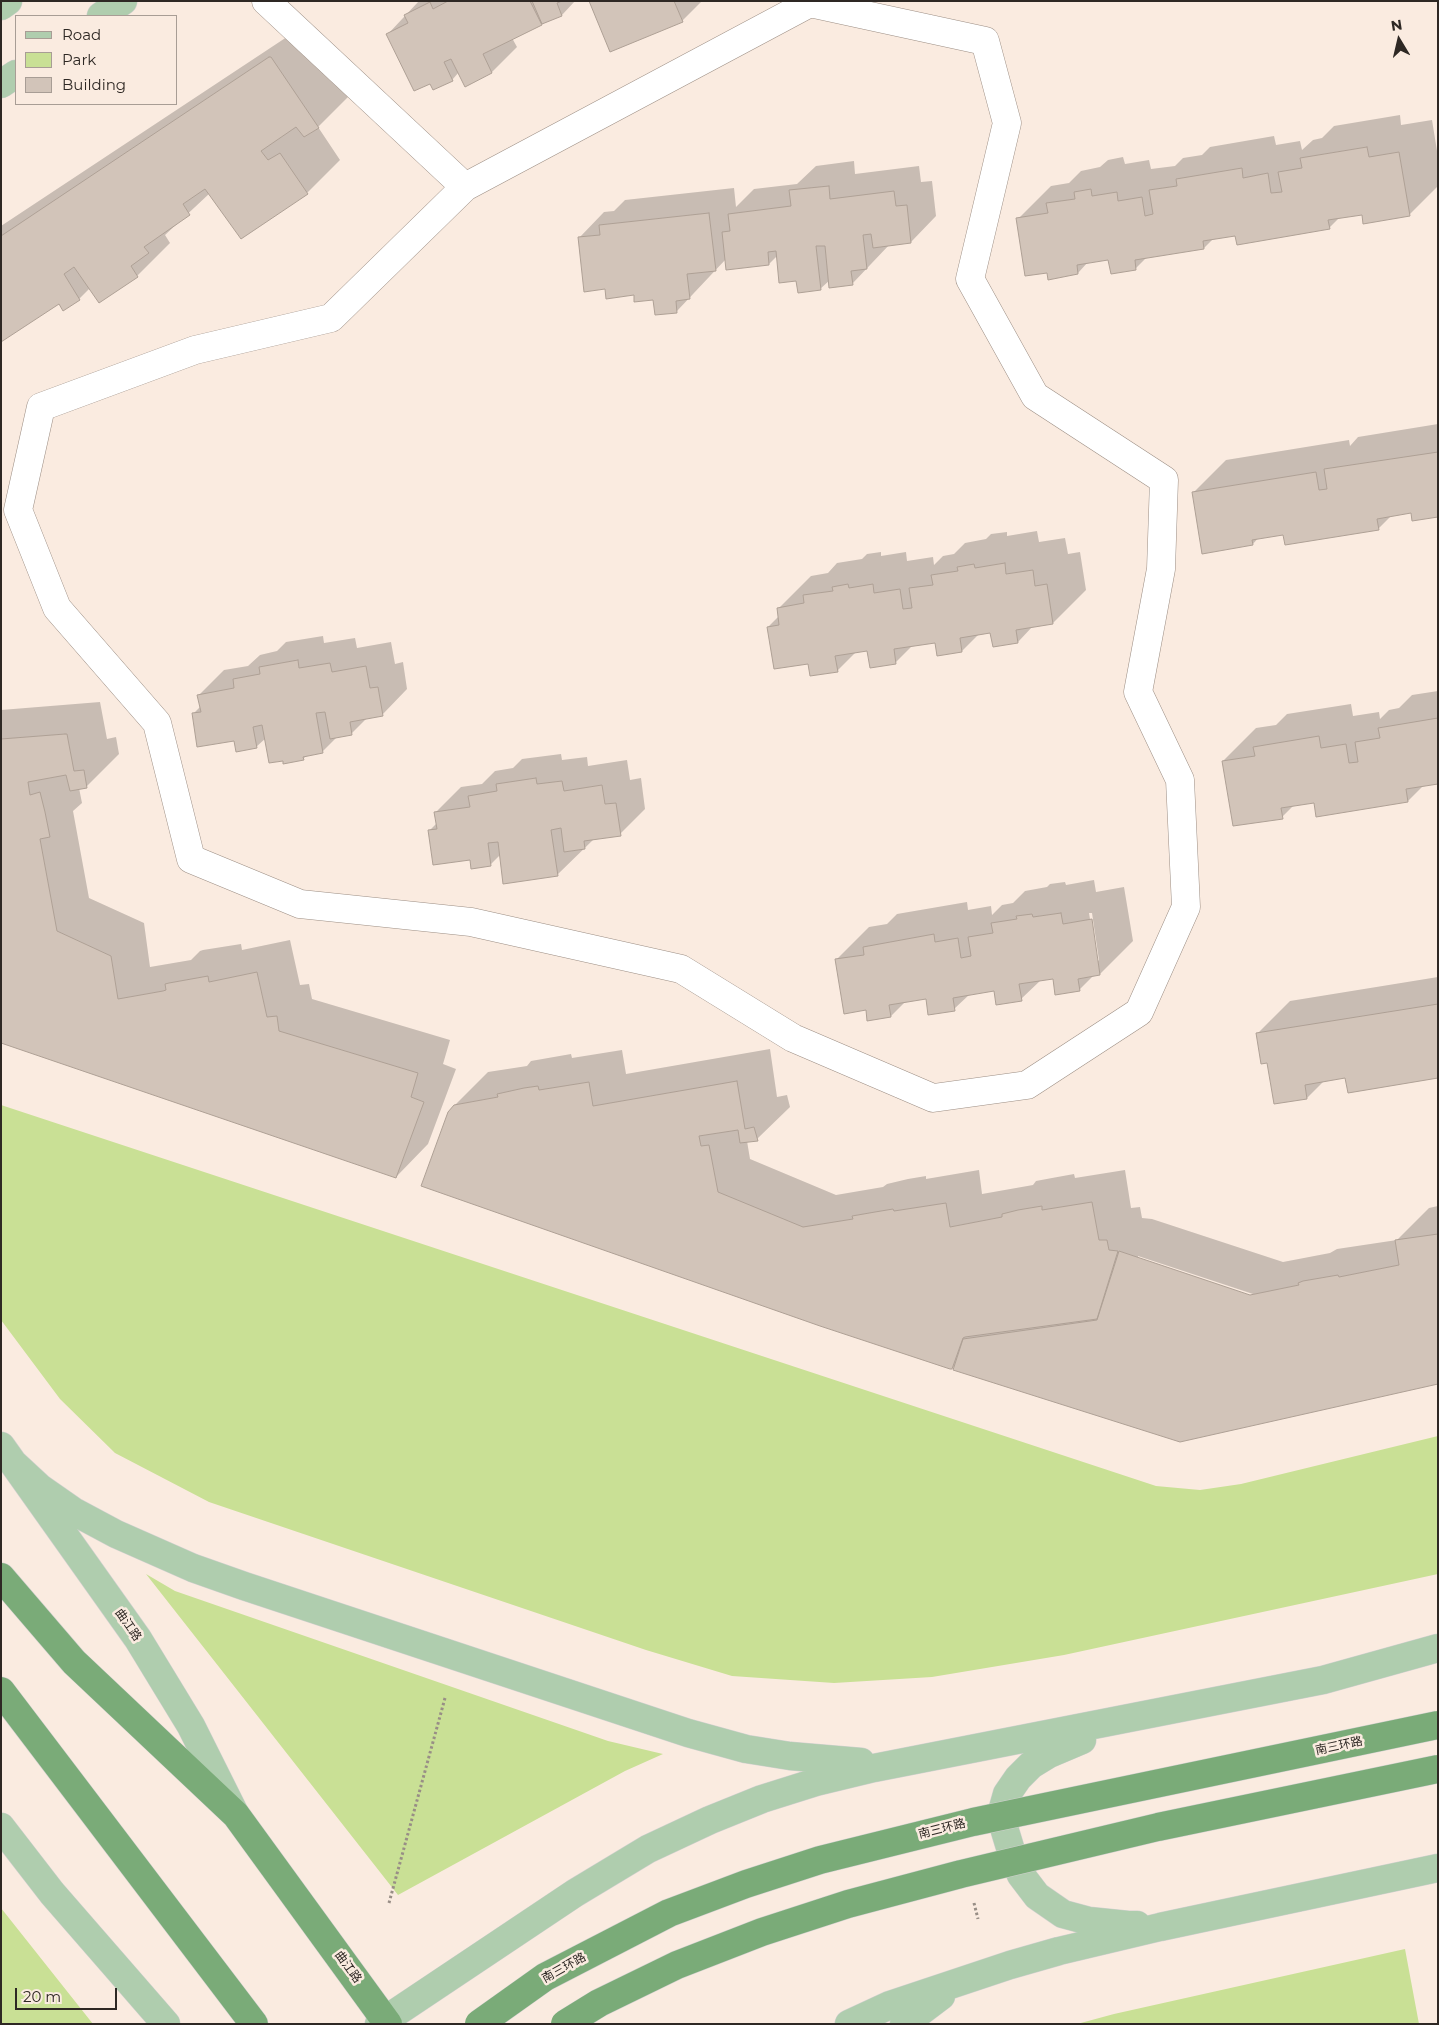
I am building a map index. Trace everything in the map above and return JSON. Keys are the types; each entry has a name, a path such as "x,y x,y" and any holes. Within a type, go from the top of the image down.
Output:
{"highway":[{"name":"曲江路","path":"1,1577 74,1662 236,1815 384,2022"},
{"path":"1,1691 254,2024"},
{"name":"南三环路","path":"480,2024 545,1977 613,1940 669,1913 792,1869 973,1822 1438,1725"},
{"path":"566,2024 599,2004 676,1965 762,1932 848,1904 961,1874 1158,1827 1438,1769"}],"main road":[{"path":"1,6 8,1"},
{"path":"102,15 123,1"},
{"path":"1,84 15,75"},
{"path":"7,1454 40,1488 73,1511 116,1534 193,1568 678,1730 746,1749 790,1756 863,1762 915,1759"},
{"name":"曲江路","path":"7,1454 138,1639 191,1726 236,1815"},
{"path":"384,2022 575,1893 648,1849 710,1820 762,1799 816,1782 915,1759 1323,1680 1438,1648"},
{"path":"1144,1716 1049,1754 1031,1765 1018,1778 1007,1794 1003,1808 1012,1854 1021,1875 1037,1896 1064,1914 1089,1921 1128,1925 1196,1920"},
{"path":"1,1827 52,1892 166,2024"},
{"path":"848,2024 890,2005 1059,1951 1438,1868"},
{"path":"904,2024 949,1990 971,1978"}],"lane":[{"path":"266,1 465,187"},
{"path":"809,2 985,41 1007,123 970,279 1035,396 1164,480 1161,569 1138,692 1180,780 1186,907 1139,1012 1027,1085 933,1098 793,1038 681,969 471,922 300,904 191,859 158,723 57,608 18,510 41,407 195,350 331,318 465,187 809,2"}],"path":[{"path":"389,1903 445,1698"}],"green space":[{"path":"1,1105 1156,1486 1200,1490 1241,1484 1438,1436 1438,1574 1064,1655 932,1677 834,1683 732,1676 646,1650 209,1502 115,1453 60,1399 1,1320"},
{"path":"146,1574 175,1591 608,1741 663,1754 625,1771 398,1895"},
{"path":"1,1908 93,2024 1,2024"},
{"path":"1405,1949 1419,2024 1077,2024 1114,2014"}],"building":[{"path":"448,1 530,1 542,25 483,54 492,73 465,87 451,59 444,62 453,81 433,90 430,84 414,91 386,34 408,23 404,15 430,2 433,9"},
{"path":"532,1 562,1 557,3 562,16 542,24"},
{"path":"589,1 674,1 683,22 610,52"},
{"path":"271,57 319,128 304,137 296,127 261,151 268,160 280,153 308,194 241,239 205,189 183,204 190,215 144,247 149,253 131,266 138,277 99,303 74,267 64,274 80,300 63,311 59,304 1,342 1,236"},
{"path":"1367,147 1369,157 1399,152 1410,216 1363,224 1362,215 1328,220 1330,229 1237,245 1235,236 1203,241 1204,249 1135,260 1136,270 1111,274 1108,260 1077,265 1078,274 1048,280 1047,273 1025,276 1016,218 1048,213 1046,203 1075,199 1074,192 1091,189 1092,196 1117,192 1118,201 1142,197 1145,216 1153,214 1149,190 1177,186 1176,179 1242,168 1243,178 1268,173 1271,193 1282,192 1278,172 1302,168 1300,158"},
{"path":"829,186 830,199 894,191 896,206 907,205 911,243 873,248 871,234 863,235 867,269 851,271 853,285 829,288 825,246 816,246 821,290 798,293 796,281 779,283 776,251 768,252 769,265 726,270 722,232 730,231 728,214 791,206 789,190"},
{"path":"709,213 716,271 687,274 690,299 676,301 677,313 655,315 653,300 634,302 634,295 606,299 605,289 584,292 578,237 600,235 599,225"},
{"path":"1438,452 1438,517 1412,521 1411,513 1377,519 1379,530 1285,545 1283,535 1252,540 1253,545 1202,554 1192,492 1316,472 1319,490 1327,489 1324,469"},
{"path":"1005,563 1006,574 1033,570 1035,586 1047,584 1053,624 1016,630 1018,643 993,647 990,633 960,638 962,652 937,656 935,643 894,649 896,664 870,668 867,651 835,656 838,672 810,676 808,664 774,669 767,627 779,625 777,608 804,603 803,595 833,591 832,587 848,584 849,588 873,584 874,593 900,589 903,609 912,608 909,588 933,585 931,575 958,571 957,567 974,564 975,568"},
{"path":"298,660 299,668 330,663 332,672 366,666 370,688 378,687 383,716 350,722 352,735 330,739 325,712 316,713 323,753 303,757 304,760 283,764 283,761 269,763 262,725 253,727 257,748 236,752 234,741 197,747 192,713 201,712 197,695 234,688 233,679 260,674 259,667"},
{"path":"1438,718 1438,784 1406,789 1408,802 1316,817 1314,803 1281,808 1283,819 1233,826 1222,761 1255,756 1253,747 1319,736 1321,748 1346,744 1349,763 1358,762 1355,742 1380,738 1378,728"},
{"path":"67,734 74,771 84,770 87,788 70,791 66,775 28,782 30,795 40,792 50,837 40,839 57,931 111,956 118,999 163,991 166,990 165,984 169,983 208,976 209,982 257,972 267,1017 277,1016 279,1031 418,1073 411,1097 424,1102 396,1178 1,1043 1,739"},
{"path":"536,778 537,784 562,781 564,791 602,785 605,804 616,803 621,836 584,841 585,849 564,852 561,828 551,830 558,876 503,884 498,842 488,843 491,866 471,869 470,860 433,865 428,830 437,829 434,812 470,807 468,796 497,791 496,784"},
{"path":"1061,913 1063,924 1092,919 1100,975 1078,979 1080,991 1055,995 1053,979 1019,984 1022,1001 996,1005 994,991 953,998 955,1011 928,1015 926,999 889,1005 891,1017 867,1021 866,1010 844,1014 835,959 864,955 863,947 934,934 935,942 958,938 961,958 971,956 968,937 993,933 991,923 1017,919 1016,916 1032,914 1033,917"},
{"path":"1438,1004 1438,1078 1348,1093 1345,1078 1305,1085 1307,1099 1274,1104 1267,1063 1261,1064 1256,1033"},
{"path":"737,1081 745,1129 754,1127 758,1141 740,1143 738,1130 699,1136 701,1146 709,1145 718,1192 803,1227 853,1219 852,1216 875,1212 946,1203 950,1227 1002,1217 1002,1214 1018,1210 1042,1206 1042,1210 1092,1202 1099,1240 1107,1240 1109,1250 1118,1251 1097,1319 965,1337 952,1369 950,1369 820,1326 421,1186 448,1112 454,1105 498,1097 497,1094 524,1088 538,1086 539,1090 589,1082 593,1106"},
{"path":"1438,1234 1438,1384 1180,1442 953,1370 963,1339 1097,1320 1119,1251 1250,1295 1299,1285 1298,1283 1303,1281 1338,1275 1339,1277 1399,1265 1395,1240"}]}
